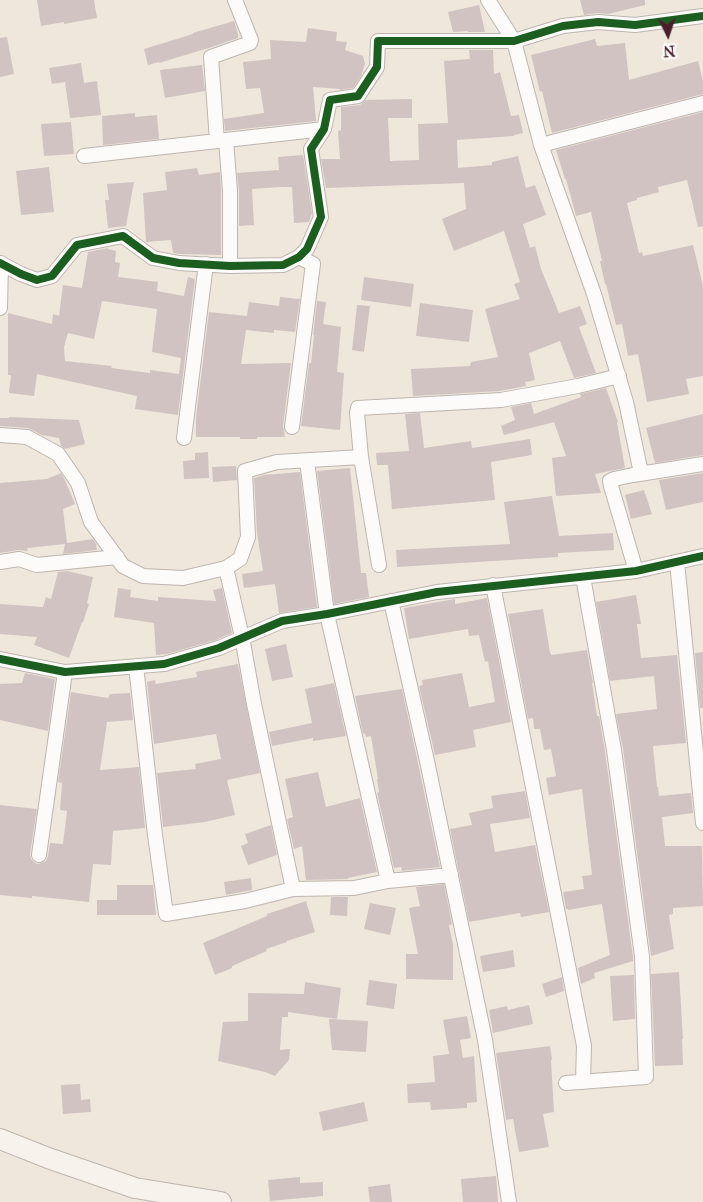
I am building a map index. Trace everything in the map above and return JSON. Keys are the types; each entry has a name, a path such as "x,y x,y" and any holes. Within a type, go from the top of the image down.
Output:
{"street":[{"path":"230,266 230,191 221,140 211,57 250,43 251,40 235,0"},
{"path":"488,0 514,41 541,145 594,294 626,402 641,473"},
{"path":"0,308 0,263 20,274 37,280 52,276 77,245 123,236 153,258 179,263 230,266 283,264 299,256 306,249 321,217 310,149 324,129 330,100 358,96 377,66 378,41 514,41 563,26 598,22 634,25 703,16"},
{"path":"541,145 703,102"},
{"path":"84,156 324,129"},
{"path":"292,426 313,264 299,256"},
{"path":"184,438 206,264"},
{"path":"379,565 361,457 358,408 501,400 578,386 618,376"},
{"path":"0,435 27,437 58,454 78,483 91,522 123,566 143,576 183,578 226,568 240,559 248,537 246,471 277,462 361,457"},
{"path":"307,460 327,614 388,881"},
{"path":"636,571 610,481 641,473 703,464"},
{"path":"0,659 65,672 164,664 219,648 282,621 437,592 636,571 703,556"},
{"path":"0,562 19,559 37,565 117,557"},
{"path":"677,562 703,823"},
{"path":"226,568 294,889"},
{"path":"566,1083 646,1077 640,946 614,750 583,577"},
{"path":"493,585 584,1046 583,1082"},
{"path":"391,600 427,761 485,1040 509,1202"},
{"path":"136,666 155,836 166,914 245,901 294,889 354,888 388,881 451,875"},
{"path":"38,856 65,672"},
{"path":"0,1139 135,1188 221,1202"}],"building":[{"path":"37,0 94,0 97,18 41,26"},
{"path":"580,0 645,0 645,5 608,14 584,15"},
{"path":"479,5 485,32 453,32 448,12"},
{"path":"234,21 238,38 148,65 144,49"},
{"path":"308,28 337,32 336,41 347,42 345,50 363,56 365,64 361,76 353,88 340,90 313,87 316,121 225,131 224,119 264,113 260,88 246,89 243,62 271,59 270,40 306,42"},
{"path":"7,37 14,74 0,77 0,38"},
{"path":"595,39 597,46 625,43 629,80 698,61 703,81 703,94 552,133 531,55"},
{"path":"469,50 493,50 494,74 500,72 511,116 519,115 523,133 514,136 457,140 458,168 492,165 492,162 518,156 526,188 535,185 546,215 523,224 530,248 535,246 541,269 559,313 580,306 587,324 579,327 596,373 574,378 560,341 529,353 535,380 525,382 526,386 500,391 413,396 411,369 470,366 471,362 498,357 485,309 520,299 514,284 520,282 504,231 454,251 442,219 466,209 464,183 326,188 321,159 340,159 338,131 341,130 341,107 360,105 366,100 412,99 412,118 388,118 390,161 419,160 418,124 448,123 444,61 470,59"},
{"path":"81,63 84,83 97,81 101,115 70,118 65,82 52,84 49,68"},
{"path":"202,65 205,91 165,98 160,70"},
{"path":"703,112 703,226 698,227 687,180 658,187 659,192 627,203 639,253 642,252 643,256 693,245 703,286 703,376 686,379 689,394 647,402 638,354 628,356 622,324 616,325 605,284 591,212 576,216 556,150"},
{"path":"135,113 135,117 157,115 159,139 103,145 102,116"},
{"path":"71,122 74,154 44,156 41,124"},
{"path":"303,155 312,213 309,222 294,223 292,187 280,187 252,189 254,225 239,226 237,173 279,170 278,157"},
{"path":"49,167 54,212 21,215 16,171"},
{"path":"197,168 199,175 220,172 221,255 173,253 171,240 146,242 143,193 167,190 165,172"},
{"path":"134,182 126,226 108,228 105,200 109,200 107,184"},
{"path":"108,248 116,251 115,262 120,263 118,277 158,282 157,291 184,296 188,277 195,279 178,415 135,409 137,396 37,374 34,396 9,393 11,375 8,375 8,313 52,324 53,314 59,316 63,285 82,288 88,252","holes":["102,301 157,309 152,352 181,358 179,374 150,370 150,373 111,368 112,366 65,361 64,347 68,333 94,339"]},
{"path":"364,277 414,284 411,307 361,300"},
{"path":"280,297 300,299 295,332 274,330 274,333 246,330 241,364 291,363 283,426 285,437 240,439 240,437 196,437 196,417 209,312 247,316 249,302 279,306"},
{"path":"317,301 326,302 323,324 341,327 337,372 344,373 340,430 301,426 309,363 311,363"},
{"path":"420,303 473,310 469,342 416,336"},
{"path":"357,305 370,306 364,352 352,350"},
{"path":"606,388 618,422 625,468 595,474 601,493 556,496 552,458 566,456 554,422 504,435 501,426 515,420 511,407 531,403 534,414 581,397 580,394"},
{"path":"420,413 424,448 471,441 472,448 530,439 532,455 491,462 495,500 392,509 388,465 377,465 376,453 409,451 405,414"},
{"path":"703,414 703,455 655,463 646,428"},
{"path":"0,418 79,420 85,444 65,449 61,446 59,438 42,435 28,428 0,426"},
{"path":"208,452 209,478 184,479 183,461 195,460 195,453"},
{"path":"236,466 237,480 213,482 212,467"},
{"path":"350,468 361,573 366,573 369,597 334,604 317,471"},
{"path":"300,472 317,607 279,613 275,584 244,588 242,574 263,571 257,533 254,478 264,475"},
{"path":"61,473 75,504 63,509 67,543 93,539 97,550 63,554 65,544 27,548 28,551 18,550 0,553 0,483 47,479"},
{"path":"703,473 703,502 666,510 659,480"},
{"path":"644,490 652,514 631,519 625,495"},
{"path":"552,496 559,536 613,533 614,550 558,553 558,557 397,567 396,550 510,544 504,502"},
{"path":"67,571 93,577 87,603 89,604 69,658 34,645 37,637 0,634 0,604 43,607 46,597 51,599 58,572"},
{"path":"118,588 131,590 130,597 158,601 158,597 216,601 213,590 222,588 232,633 216,640 167,654 156,655 154,623 114,617"},
{"path":"636,595 641,624 637,624 641,658 677,655 686,743 653,746 657,787 659,796 691,793 693,813 662,817 665,846 702,846 703,906 673,908 673,914 669,915 674,949 651,956 623,749 616,714 657,709 654,676 610,681 596,602"},
{"path":"487,598 511,722 473,730 476,747 435,755 419,686 423,685 422,680 462,673 469,707 495,702 488,661 485,662 479,635 469,636 468,629 409,639 404,608 455,599 455,604"},
{"path":"543,609 551,655 587,650 597,716 599,716 605,751 633,957 633,961 594,973 595,978 581,984 578,968 610,955 602,904 568,910 566,909 563,892 584,889 582,876 592,875 582,789 549,795 546,778 556,776 551,749 544,750 540,729 534,729 533,718 528,719 508,614"},
{"path":"286,644 293,677 272,681 265,649"},
{"path":"703,652 703,708 700,708 695,653"},
{"path":"238,664 260,773 227,780 235,815 205,822 163,827 157,773 196,769 195,764 221,759 216,734 154,744 147,682 155,680 156,684 197,677 196,672"},
{"path":"25,673 55,679 48,731 0,720 0,684 22,683"},
{"path":"334,683 346,736 313,741 313,738 272,746 269,732 312,723 305,689"},
{"path":"402,689 440,867 402,871 401,867 394,868 377,793 379,792 378,779 371,736 366,737 365,733 363,734 355,696"},
{"path":"71,692 108,698 110,694 130,693 133,720 107,722 100,770 139,767 145,828 113,831 111,865 93,864 89,902 32,896 32,898 0,895 0,805 37,809 30,854 31,859 37,864 46,861 50,843 63,844 67,811 60,810 62,783 58,782"},
{"path":"318,772 326,807 360,798 377,872 348,879 306,880 302,846 294,849 287,819 293,817 285,779"},
{"path":"525,791 530,818 490,824 495,852 535,845 549,912 521,917 520,913 469,922 450,829 472,825 469,813 493,808 491,796"},
{"path":"271,825 277,855 248,865 241,846 248,843 245,834"},
{"path":"251,878 252,890 226,895 224,882"},
{"path":"444,884 452,924 449,925 453,945 453,980 406,979 406,954 418,954 409,908 420,906 416,887"},
{"path":"117,885 153,885 156,915 97,915 97,900 117,900"},
{"path":"331,897 348,897 347,916 330,915"},
{"path":"306,901 315,932 266,949 267,951 215,975 203,943 267,916 267,914"},
{"path":"370,903 396,908 390,935 364,929"},
{"path":"513,950 515,967 483,972 480,956"},
{"path":"679,972 683,1065 655,1066 651,974"},
{"path":"634,975 635,1019 613,1021 610,976"},
{"path":"562,977 564,991 546,997 542,984"},
{"path":"369,980 397,984 394,1009 366,1005"},
{"path":"305,982 341,988 337,1019 288,1012 288,1017 282,1017 280,1050 290,1049 289,1060 275,1076 218,1061 223,1022 248,1021 248,993 304,994"},
{"path":"529,1005 533,1024 493,1033 489,1010 507,1006 508,1010"},
{"path":"467,1016 471,1038 460,1040 463,1058 474,1056 477,1102 467,1103 467,1108 431,1110 430,1102 408,1103 407,1084 435,1082 433,1056 449,1054 443,1020"},
{"path":"329,1019 368,1021 366,1052 332,1050"},
{"path":"550,1046 554,1112 543,1114 549,1147 519,1152 513,1119 506,1120 496,1053"},
{"path":"80,1084 81,1100 90,1099 91,1112 63,1114 61,1085"},
{"path":"364,1102 368,1121 323,1131 319,1112"},
{"path":"496,1176 498,1202 463,1202 461,1179"},
{"path":"300,1177 300,1183 323,1182 323,1196 270,1201 268,1180"},
{"path":"390,1184 392,1202 370,1202 368,1187"}],"cycle path":[{"path":"0,263 37,280 52,276 77,245 123,236 153,258 179,263 230,266 283,265 299,257 307,249 321,217 311,149 324,129 330,100 358,96 377,67 378,41 514,41 563,26 598,22 635,25 703,16"},
{"path":"0,659 65,672 164,664 219,648 282,621 437,592 636,571 703,556"}]}
